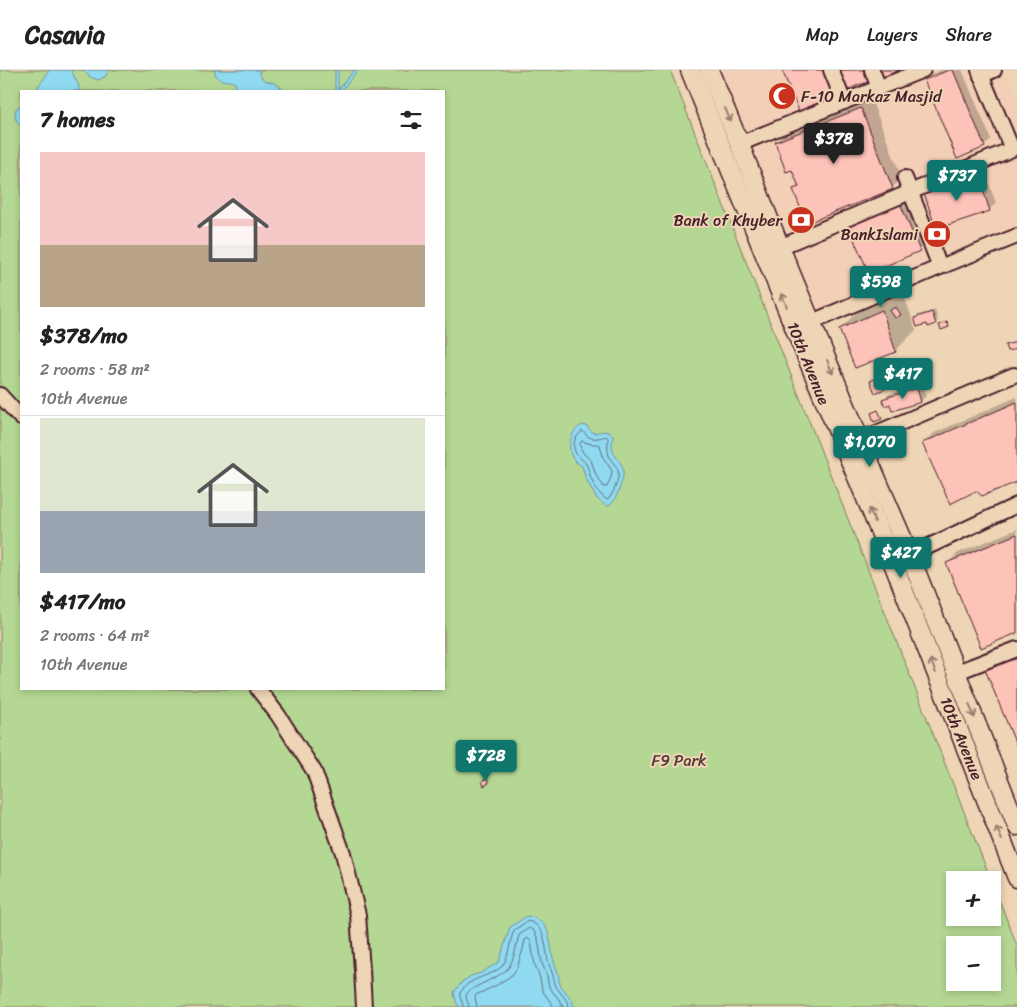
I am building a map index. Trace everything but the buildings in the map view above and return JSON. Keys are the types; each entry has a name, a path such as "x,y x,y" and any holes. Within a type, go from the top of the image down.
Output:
{"main road":[{"name":"10th Avenue","path":"690,70 755,207 892,564 1017,878"},
{"name":"10th Avenue","path":"709,70 739,144 755,207 780,247 812,322 910,556 1017,826"}],"street":[{"path":"831,70 844,102"},
{"path":"872,70 879,88"},
{"path":"780,247 1012,149 980,73 994,70"},
{"path":"739,144 918,71"},
{"path":"905,178 940,267"},
{"path":"812,322 1017,236"},
{"path":"860,440 1014,375"},
{"path":"0,395 20,417"},
{"path":"892,564 1017,505"},
{"path":"957,672 1017,649"},
{"path":"259,690 278,715 314,770 343,853 358,916 364,1007"}],"shaded area":[{"path":"715,70 1006,70 1017,97 1017,229 814,315"}],"green space":[{"name":"F9 Park","path":"0,70 670,70 987,871 946,871 946,926 1001,926 1001,905 1017,946 1017,1007 0,1007"}],"water":[{"path":"49,70 71,70 80,90 36,90"},
{"path":"83,70 109,70 106,76 99,80 90,77"},
{"path":"214,70 259,70 262,79 276,84 282,90 232,90 236,84 221,80"},
{"path":"335,70 338,70 338,90 335,90"},
{"path":"354,70 358,70 342,90 338,90"},
{"path":"20,106 20,125 15,118 16,109"},
{"path":"582,425 587,426 593,433 606,431 613,435 612,449 620,462 623,473 617,495 609,506 597,499 586,479 582,466 576,462 570,452 573,434"},
{"path":"527,916 536,919 546,928 560,984 570,997 574,1007 459,1007 454,992 462,982 471,976 481,973 499,962 510,927"}],"place":[{"name":"F-10 Markaz Masjid","path":"782,96"},
{"name":"Bank of Khyber","path":"801,220"},
{"name":"BankIslami","path":"937,234"}]}
